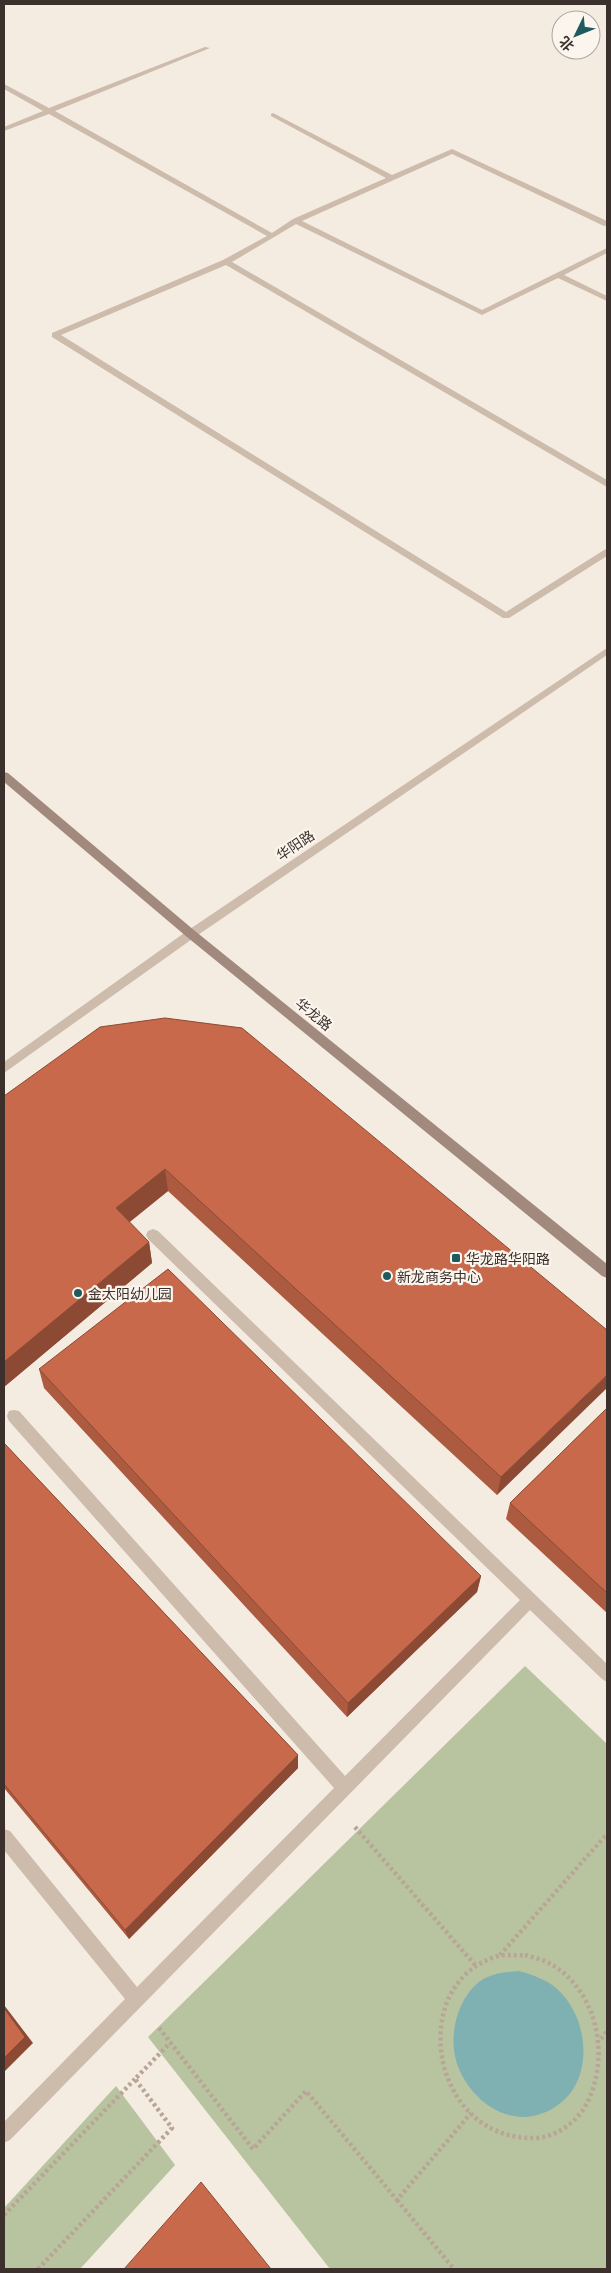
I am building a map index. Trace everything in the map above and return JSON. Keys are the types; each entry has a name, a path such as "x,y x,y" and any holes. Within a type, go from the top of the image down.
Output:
{"main road":[{"name":"华龙路","path":"4,776 191,934 607,1272"}],"street":[{"path":"4,128 207,48"},
{"path":"4,86 272,236"},
{"path":"273,115 392,178"},
{"path":"607,224 452,151 296,221 226,262 55,335 506,616 607,552"},
{"path":"296,221 482,313 607,250"},
{"path":"226,262 607,484"},
{"path":"558,275 607,299"},
{"name":"华阳路","path":"4,1068 191,934 607,651"},
{"path":"153,1235 607,1674"},
{"path":"14,1416 345,1788"},
{"path":"4,2134 530,1600"},
{"path":"4,1837 136,2000"}],"path":[{"path":"345,1788 354,1826 476,1966"},
{"path":"499,1956 607,1834"},
{"path":"525,1955 549,1963 571,1980 588,2002 599,2029 602,2059 596,2087 582,2112 563,2130 537,2138 509,2136 482,2124 459,2102 445,2074 439,2042 444,2011 456,1985 476,1966 499,1956 525,1955"},
{"path":"136,2000 253,2149 306,2091 454,2269"},
{"path":"600,2039 607,2031"},
{"path":"600,2039 607,2040"},
{"path":"4,2215 170,2043"},
{"path":"38,2269 172,2128 135,2079"},
{"path":"396,2200 471,2113"}],"green space":[{"path":"525,1666 607,1744 607,2269 330,2269 148,2037"},
{"path":"116,2086 175,2165 80,2269 4,2269 4,2208"}],"water":[{"path":"519,1971 548,1982 567,1999 575,2013 580,2028 583,2060 580,2075 573,2089 563,2101 548,2111 533,2116 518,2117 504,2114 490,2107 467,2084 455,2058 454,2035 459,2011 464,2000 479,1982 493,1975"}],"building":[{"name":"新龙商务中心","path":"165,1018 242,1028 607,1330 607,1375 501,1477 165,1169 116,1208 149,1242 4,1362 4,1096 100,1027"},
{"path":"168,1269 481,1576 348,1703 39,1369"},
{"path":"607,1408 607,1593 510,1503"},
{"path":"4,1443 298,1755 125,1930 4,1784"},
{"path":"4,2008 25,2037 4,2058"},
{"path":"201,2182 271,2269 124,2269"}],"place":[{"name":"华龙路华阳路","path":"456,1258"},
{"name":"新龙商务中心","path":"387,1276"},
{"name":"金太阳幼儿园","path":"78,1293"}]}
